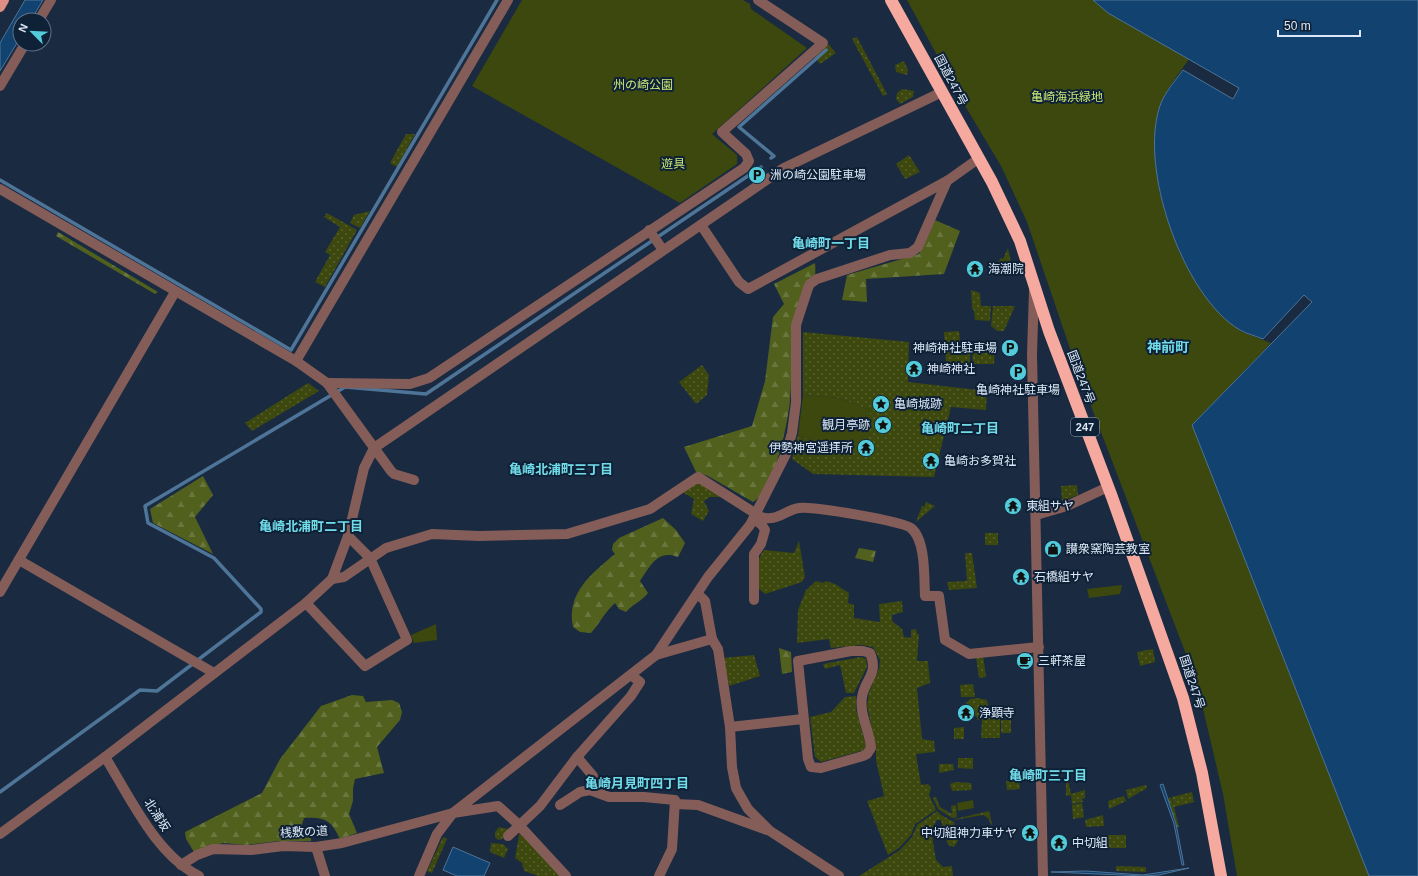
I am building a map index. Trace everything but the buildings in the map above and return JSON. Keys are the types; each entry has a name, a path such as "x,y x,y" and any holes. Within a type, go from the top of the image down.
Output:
{"highway":[{"name":"国道247号","path":"891,0 992,182 1016,234 1049,331 1108,487 1183,698 1202,773 1221,876"}],"main road":[{"path":"0,7 4,0"}],"street":[{"path":"44,12 51,0"},
{"path":"296,362 508,0"},
{"path":"332,390 410,384 429,378 651,234 747,164 749,161 746,154 722,132 823,43 758,0"},
{"path":"0,86 20,52"},
{"path":"0,834 105,757 306,603 332,579 348,536 364,468 374,448 784,168 942,92"},
{"path":"701,225 739,282 748,290 947,182 978,159"},
{"path":"419,876 437,834 453,813 656,654 723,556 756,516 786,454 792,433 796,402 796,325 799,312 810,284 817,279 890,255 914,251 918,247 947,182"},
{"path":"0,189 296,362 332,390 394,474 414,480"},
{"path":"651,234 663,250"},
{"path":"1034,287 1032,354 1043,876"},
{"path":"0,592 175,292"},
{"path":"332,579 344,577 386,548 432,534 479,536 567,534 650,509 698,477 756,516 768,519 775,518 798,508 826,509 897,523 911,528 918,539 922,550 925,596 939,596 945,640 969,654 1039,647"},
{"path":"1036,515 1067,506 1108,487"},
{"path":"754,600 754,554 761,544 765,530 756,516"},
{"path":"306,603 364,666 405,642 406,637 370,558 348,536"},
{"path":"19,560 214,673"},
{"path":"698,594 706,601 712,639 718,649 730,726 732,767 736,788 748,809 770,831 839,876"},
{"path":"656,654 712,639"},
{"path":"851,651 863,651 870,653 874,662 873,671 862,697 862,705 870,742 870,748 867,754 821,768 810,768 803,719 798,661 851,651"},
{"path":"508,836 540,806 577,757 631,696 640,682 631,675"},
{"path":"730,726 803,719"},
{"name":"北浦坂","path":"105,757 162,846 181,865 200,876"},
{"path":"577,757 593,776 590,790"},
{"path":"560,805 580,792 590,790 608,797 644,797 675,800 672,849 659,876"},
{"path":"675,804 698,805 770,831"},
{"name":"桟敷の道","path":"181,865 197,855 213,849 251,850 283,846 316,847 342,843 453,813 498,806 520,826"},
{"path":"520,826 566,876"},
{"path":"316,847 325,876"}],"green space":[{"name":"州の崎公園","path":"522,0 743,0 750,4 751,9 807,48 712,134 737,155 737,164 680,203 472,86"},
{"name":"亀崎海浜緑地","path":"907,0 1093,0 1108,13 1189,59 1168,89 1157,120 1155,152 1159,189 1165,213 1180,254 1211,303 1240,331 1271,343 1192,425 1369,876 1237,876 1223,794 1204,713 1189,662 1078,372 1027,222 1001,166 958,94"},
{"path":"857,37 887,94 883,96 852,39"},
{"path":"828,44 836,53 820,64 814,56"},
{"path":"904,61 908,70 907,75 896,72 895,65"},
{"path":"902,89 914,91 913,97 900,104 896,99 897,93"},
{"path":"406,134 415,134 397,167 390,163"},
{"path":"909,155 920,172 905,179 896,164"},
{"path":"370,211 360,228 350,223 354,215"},
{"path":"327,213 357,230 325,287 315,282 330,255 325,252 340,227 324,217"},
{"path":"935,220 960,231 944,274 866,279 867,302 842,300 847,275 919,254"},
{"path":"58,232 158,292 155,294 56,236"},
{"path":"1008,248 1012,268 998,267 1000,258 1003,259"},
{"path":"815,263 812,292 793,346 790,400 779,456 767,485 761,495 753,502 708,476 696,472 684,447 752,426 765,381 773,317 784,304 774,284"},
{"path":"971,290 980,293 981,306 991,306 990,321 975,320 974,310 972,309"},
{"path":"993,306 1015,306 1004,331 997,331 991,326"},
{"path":"959,331 961,351 970,352 970,366 946,363 944,332"},
{"path":"803,332 909,342 908,382 987,391 986,410 951,407 934,477 813,474 792,459 798,435 833,448 867,448 870,410 838,398 803,395"},
{"path":"972,347 995,347 994,364 973,364"},
{"path":"702,365 709,375 707,395 696,404 679,382"},
{"path":"308,383 319,391 252,431 245,423"},
{"path":"803,395 838,398 870,410 868,448 833,448 798,435"},
{"path":"203,476 213,495 195,517 213,554 153,523 150,509"},
{"path":"697,480 721,497 710,497 704,501 709,511 703,521 691,514 694,499 684,493 685,489"},
{"path":"1077,485 1078,495 1062,501 1061,486"},
{"path":"926,502 935,506 916,522 922,506 924,507"},
{"path":"663,518 676,530 685,543 678,557 665,555 655,560 640,581 648,593 626,612 619,609 615,603 591,633 580,632 573,627 573,604 577,594 590,576 615,554 612,550 613,544 619,538"},
{"path":"985,533 998,533 998,545 985,545"},
{"path":"799,541 805,577 802,582 765,594 759,589 757,574 759,559 764,550 794,553"},
{"path":"859,548 876,551 873,562 855,558"},
{"path":"965,553 972,553 977,588 949,590 947,582 967,581"},
{"path":"816,581 823,583 826,581 835,584 849,593 848,603 854,605 854,618 880,622 879,604 902,601 903,612 892,615 892,621 902,629 904,637 911,638 911,630 916,629 917,634 919,634 917,661 928,661 930,683 917,688 922,739 934,741 935,752 916,754 921,785 928,784 931,788 929,795 936,810 915,824 911,835 899,848 888,855 867,801 884,796 876,760 876,750 867,705 869,692 879,669 880,660 873,647 862,645 831,648 829,639 797,643 798,610 806,590"},
{"path":"1122,585 1120,594 1089,598 1087,589"},
{"path":"436,624 437,640 414,643 411,635"},
{"path":"779,648 791,652 792,672 782,674"},
{"path":"1153,649 1155,662 1140,666 1137,652"},
{"path":"754,655 760,676 729,686 723,658"},
{"path":"983,655 986,677 979,678 976,656"},
{"path":"861,657 866,659 867,667 854,693 846,693 840,665 825,669 823,664"},
{"path":"973,684 975,697 961,697 960,685"},
{"path":"352,695 363,696 366,702 392,700 399,703 402,712 400,720 377,747 384,773 355,779 353,801 349,814 357,833 340,839 334,828 326,821 317,818 304,818 300,830 303,837 311,838 311,841 279,841 246,845 223,843 194,852 186,839 185,832 262,793 280,759 321,706"},
{"path":"856,696 856,709 866,746 864,750 821,762 815,757 810,717 831,712 845,697"},
{"path":"977,698 987,700 989,710 1001,709 1010,712 1013,718 1000,719 1000,738 981,738 982,720 978,720 976,716 967,713 966,703 970,699"},
{"path":"1001,720 1011,720 1011,733 1001,733"},
{"path":"964,727 964,739 954,739 954,728"},
{"path":"958,758 973,758 973,769 958,768"},
{"path":"939,764 953,764 954,770 939,773"},
{"path":"1066,780 1068,780 1071,794 1085,790 1085,798 1082,799 1083,802 1072,804 1071,795 1066,796"},
{"path":"1006,781 1019,781 1020,789 1007,790"},
{"path":"955,782 971,783 972,790 952,791 950,784"},
{"path":"1146,785 1147,788 1128,799 1126,790"},
{"path":"1192,792 1194,802 1174,807 1172,797"},
{"path":"1124,796 1126,801 1109,809 1108,801"},
{"path":"936,797 940,807 952,814 951,806 956,805 957,817 952,818 938,809 933,798"},
{"path":"1171,797 1179,827 1177,827 1168,798"},
{"path":"973,800 974,808 958,811 957,803"},
{"path":"1082,803 1084,817 1073,819 1072,805"},
{"path":"937,811 954,822 958,841 954,847 948,845 941,820 937,820 931,830 936,860 943,867 952,866 953,876 859,876 900,850 912,837 917,825"},
{"path":"989,811 993,828 988,818 983,815 954,820 955,819"},
{"path":"1103,815 1104,826 1086,827 1085,820"},
{"path":"499,827 509,829 502,839 498,840 495,837 495,832"},
{"path":"520,830 561,876 538,876 524,871 522,863 515,858"},
{"path":"1107,835 1126,835 1126,848 1107,848"},
{"path":"443,837 447,839 432,873 427,871"},
{"path":"491,843 503,844 508,849 504,858 490,852"},
{"path":"1116,866 1146,867 1146,872 1116,871"}],"water":[{"path":"25,0 43,0 36,12 18,12"},
{"path":"1093,0 1418,0 1418,876 1369,876 1192,425 1312,302 1304,295 1263,339 1240,330 1219,313 1200,289 1184,260 1170,227 1160,193 1155,160 1155,129 1161,103 1183,70 1233,99 1239,88 1108,13"},
{"path":"12,22 12,51 0,71 0,43"},
{"path":"1163,784 1176,824 1184,865 1182,865 1174,824 1160,785"},
{"path":"453,847 490,863 484,876 457,876 443,870"},
{"path":"1189,868 1159,875 1144,876 1051,872 1086,871 1143,875"}],"waterway":[{"path":"0,180 291,350 497,0"},
{"path":"771,158 774,156 739,127 826,50"},
{"path":"0,792 140,690 157,691 261,612 261,609 214,558 148,523 145,506 345,387 426,394 761,167"}],"place":[{"name":"洲の崎公園駐車場","path":"757,175"},
{"name":"海潮院","path":"975,269"},
{"name":"神崎神社駐車場","path":"1010,348"},
{"name":"神崎神社","path":"914,369"},
{"name":"亀崎神社駐車場","path":"1018,372"},
{"name":"亀崎城跡","path":"881,404"},
{"name":"観月亭跡","path":"883,425"},
{"name":"伊勢神宮遥拝所","path":"866,448"},
{"name":"亀崎お多賀社","path":"931,461"},
{"name":"東組サヤ","path":"1013,506"},
{"name":"讃衆窯陶芸教室","path":"1053,549"},
{"name":"石橋組サヤ","path":"1021,577"},
{"name":"三軒茶屋","path":"1025,661"},
{"name":"浄顕寺","path":"966,713"},
{"name":"中切組神力車サヤ","path":"1030,833"},
{"name":"中切組","path":"1059,843"}],"district":[{"name":"亀崎町一丁目","path":"831,243"},
{"name":"神前町","path":"1168,347"},
{"name":"亀崎町二丁目","path":"960,428"},
{"name":"亀崎北浦町三丁目","path":"561,469"},
{"name":"亀崎北浦町二丁目","path":"311,526"},
{"name":"亀崎町三丁目","path":"1048,775"},
{"name":"亀崎月見町四丁目","path":"637,783"}],"park label":[{"name":"遊具","path":"673,164"}]}
